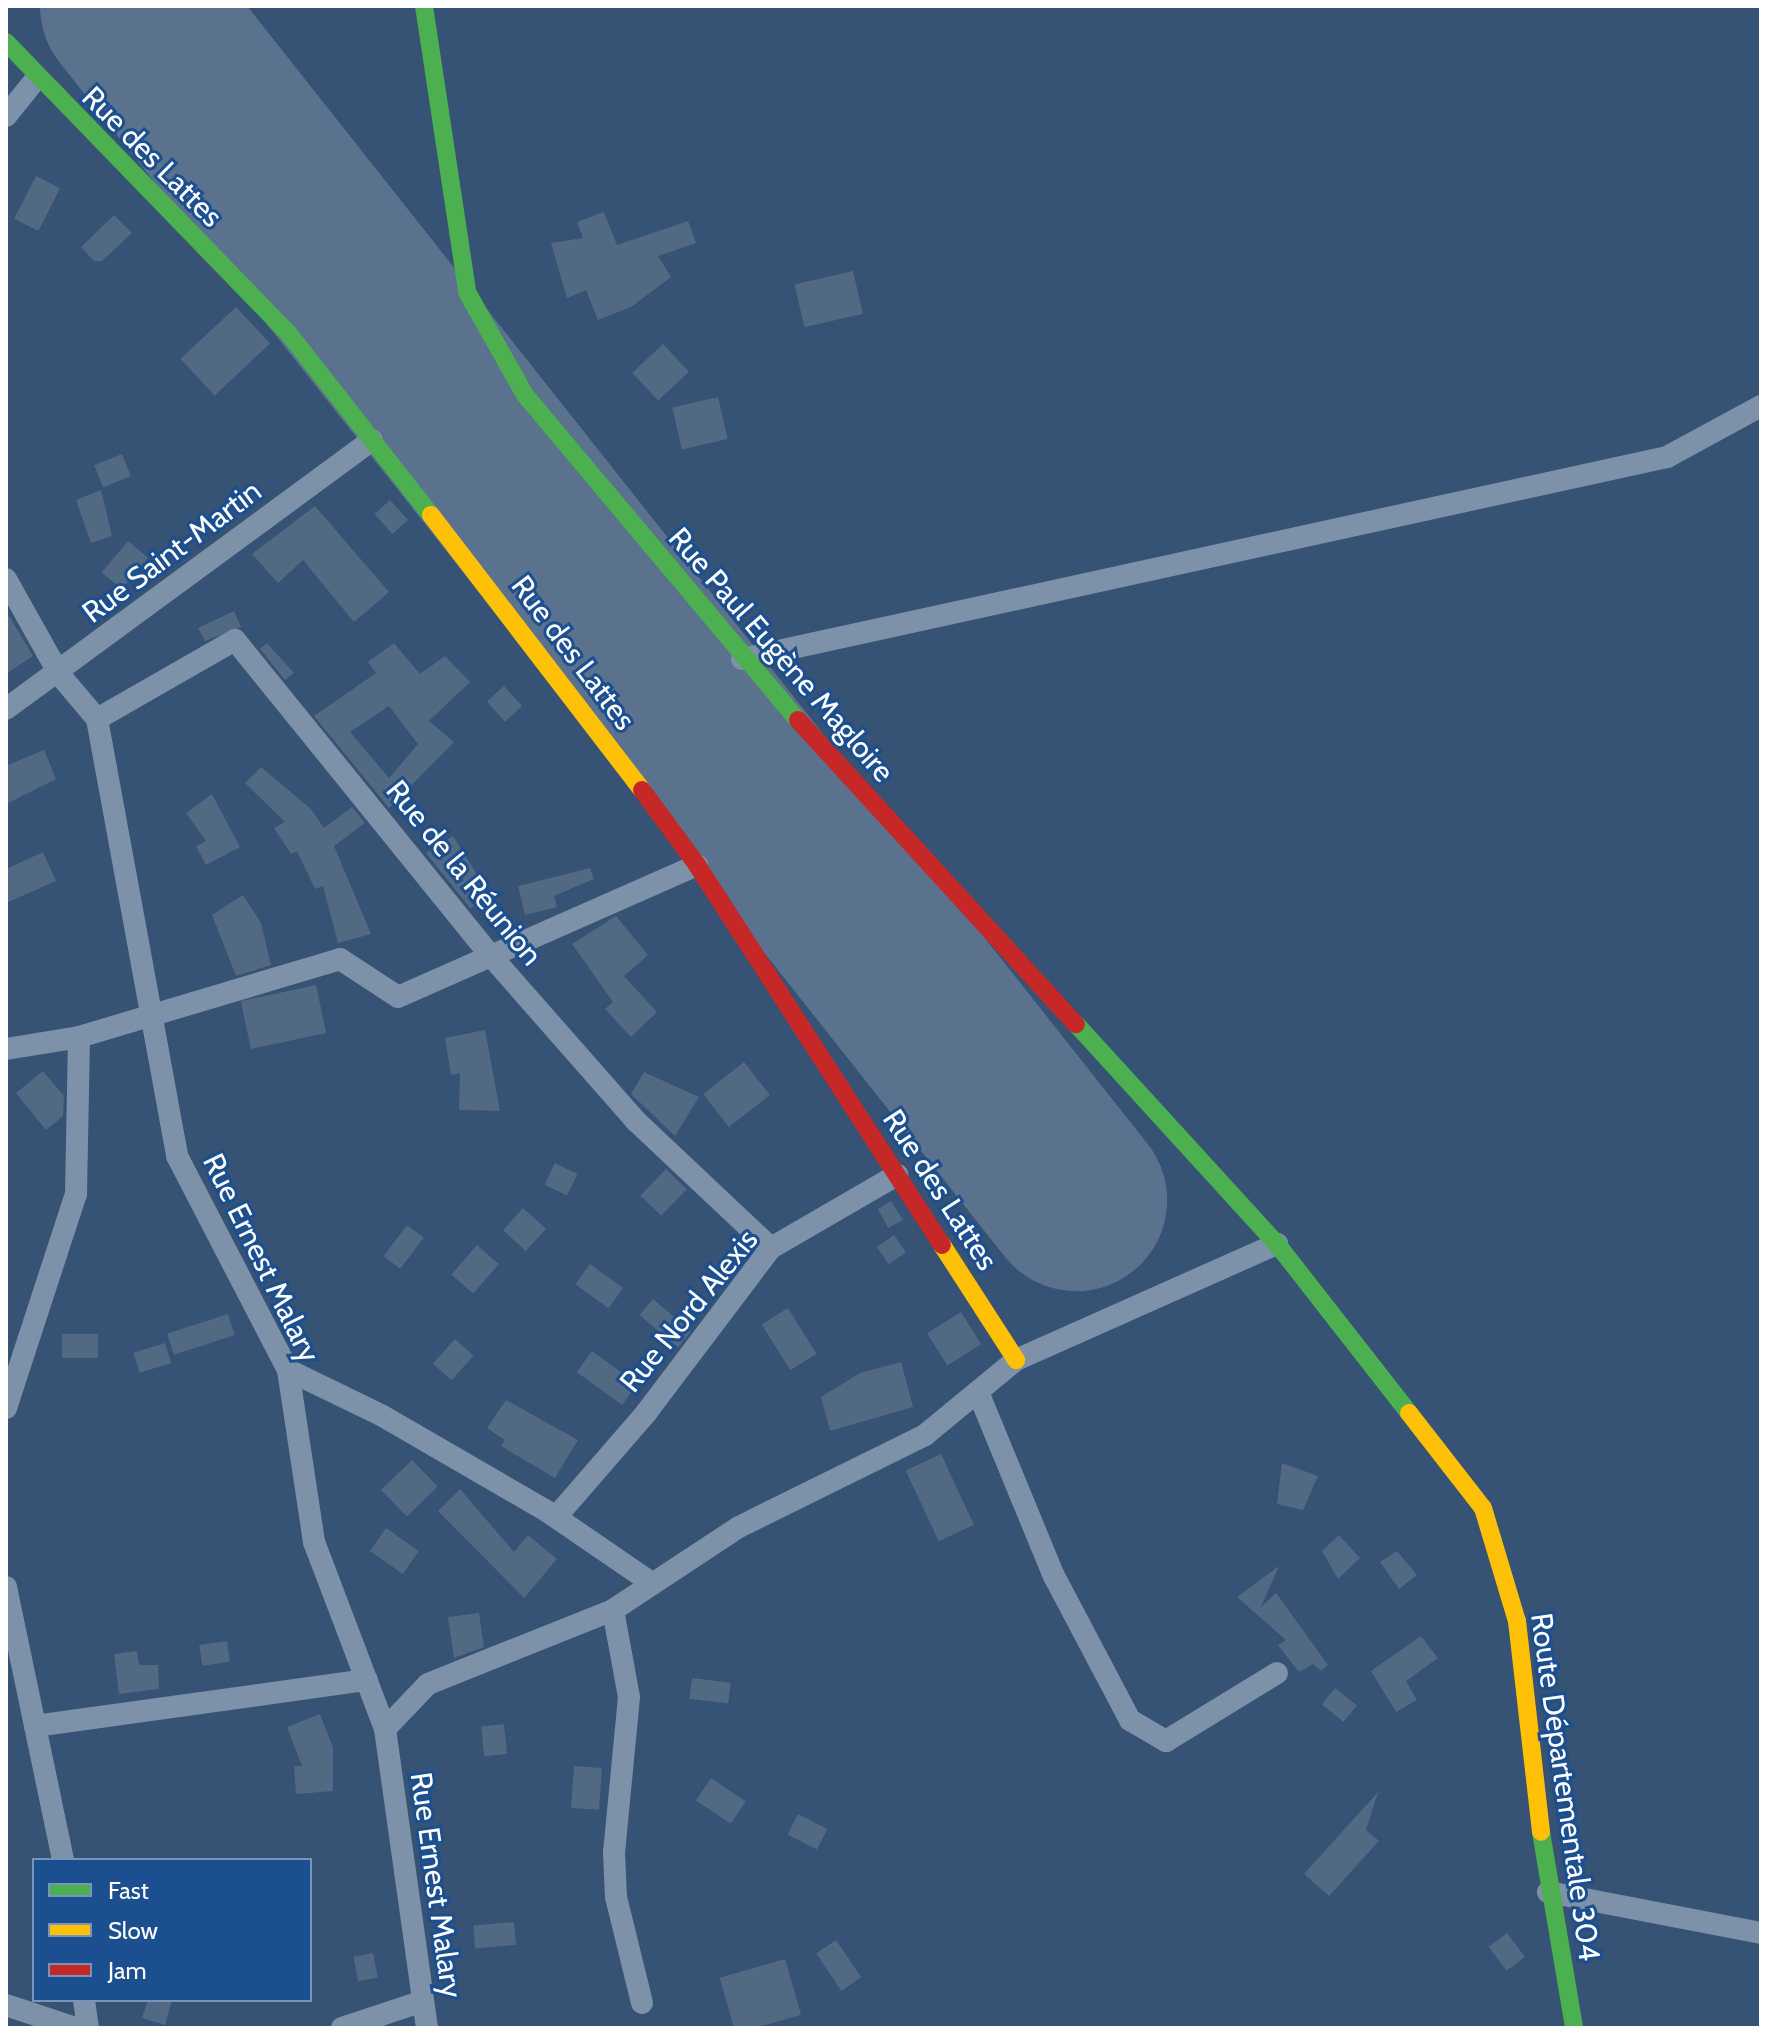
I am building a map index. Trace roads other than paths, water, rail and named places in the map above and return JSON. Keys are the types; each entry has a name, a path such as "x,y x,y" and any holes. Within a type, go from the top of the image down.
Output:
{"main road":[{"name":"Rue Paul Eugène Magloire","path":"424,6 467,292 525,395 742,659 1277,1244"},
{"name":"Rue des Lattes","path":"6,42 36,79 289,334 372,440 697,865 1016,1360"},
{"name":"Route Départementale 304","path":"1277,1244 1483,1508 1517,1621 1548,1892 1574,2028"}],"street":[{"path":"6,116 36,79"},
{"path":"742,659 1667,457 1761,406"},
{"name":"Rue Saint-Martin","path":"6,709 59,674 372,440"},
{"name":"Rue Ernest Malary","path":"6,579 59,674 97,719 177,1156 288,1370 314,1542 385,1729 420,2002 427,2028"},
{"name":"Rue de la Réunion","path":"97,719 235,640 491,956 636,1121 771,1248"},
{"path":"6,1049 79,1037 340,959 398,997 697,865"},
{"path":"6,1408 76,1194 79,1037"},
{"name":"Rue Nord Alexis","path":"556,1517 646,1413 771,1248 897,1175"},
{"path":"385,1729 428,1684 461,1667 613,1610 739,1527 925,1435 1016,1360 1277,1244"},
{"path":"288,1370 381,1415 556,1517 653,1584"},
{"path":"978,1392 1054,1576 1130,1720 1166,1741 1277,1673"},
{"path":"6,1587 63,1858"},
{"path":"613,1610 629,1697 614,1852 616,1897 642,2003"},
{"path":"35,1726 367,1680"},
{"path":"1548,1892 1761,1933"},
{"path":"84,2002 88,2028"},
{"path":"342,2028 420,2002"},
{"path":"6,2005 75,2028"}]}
